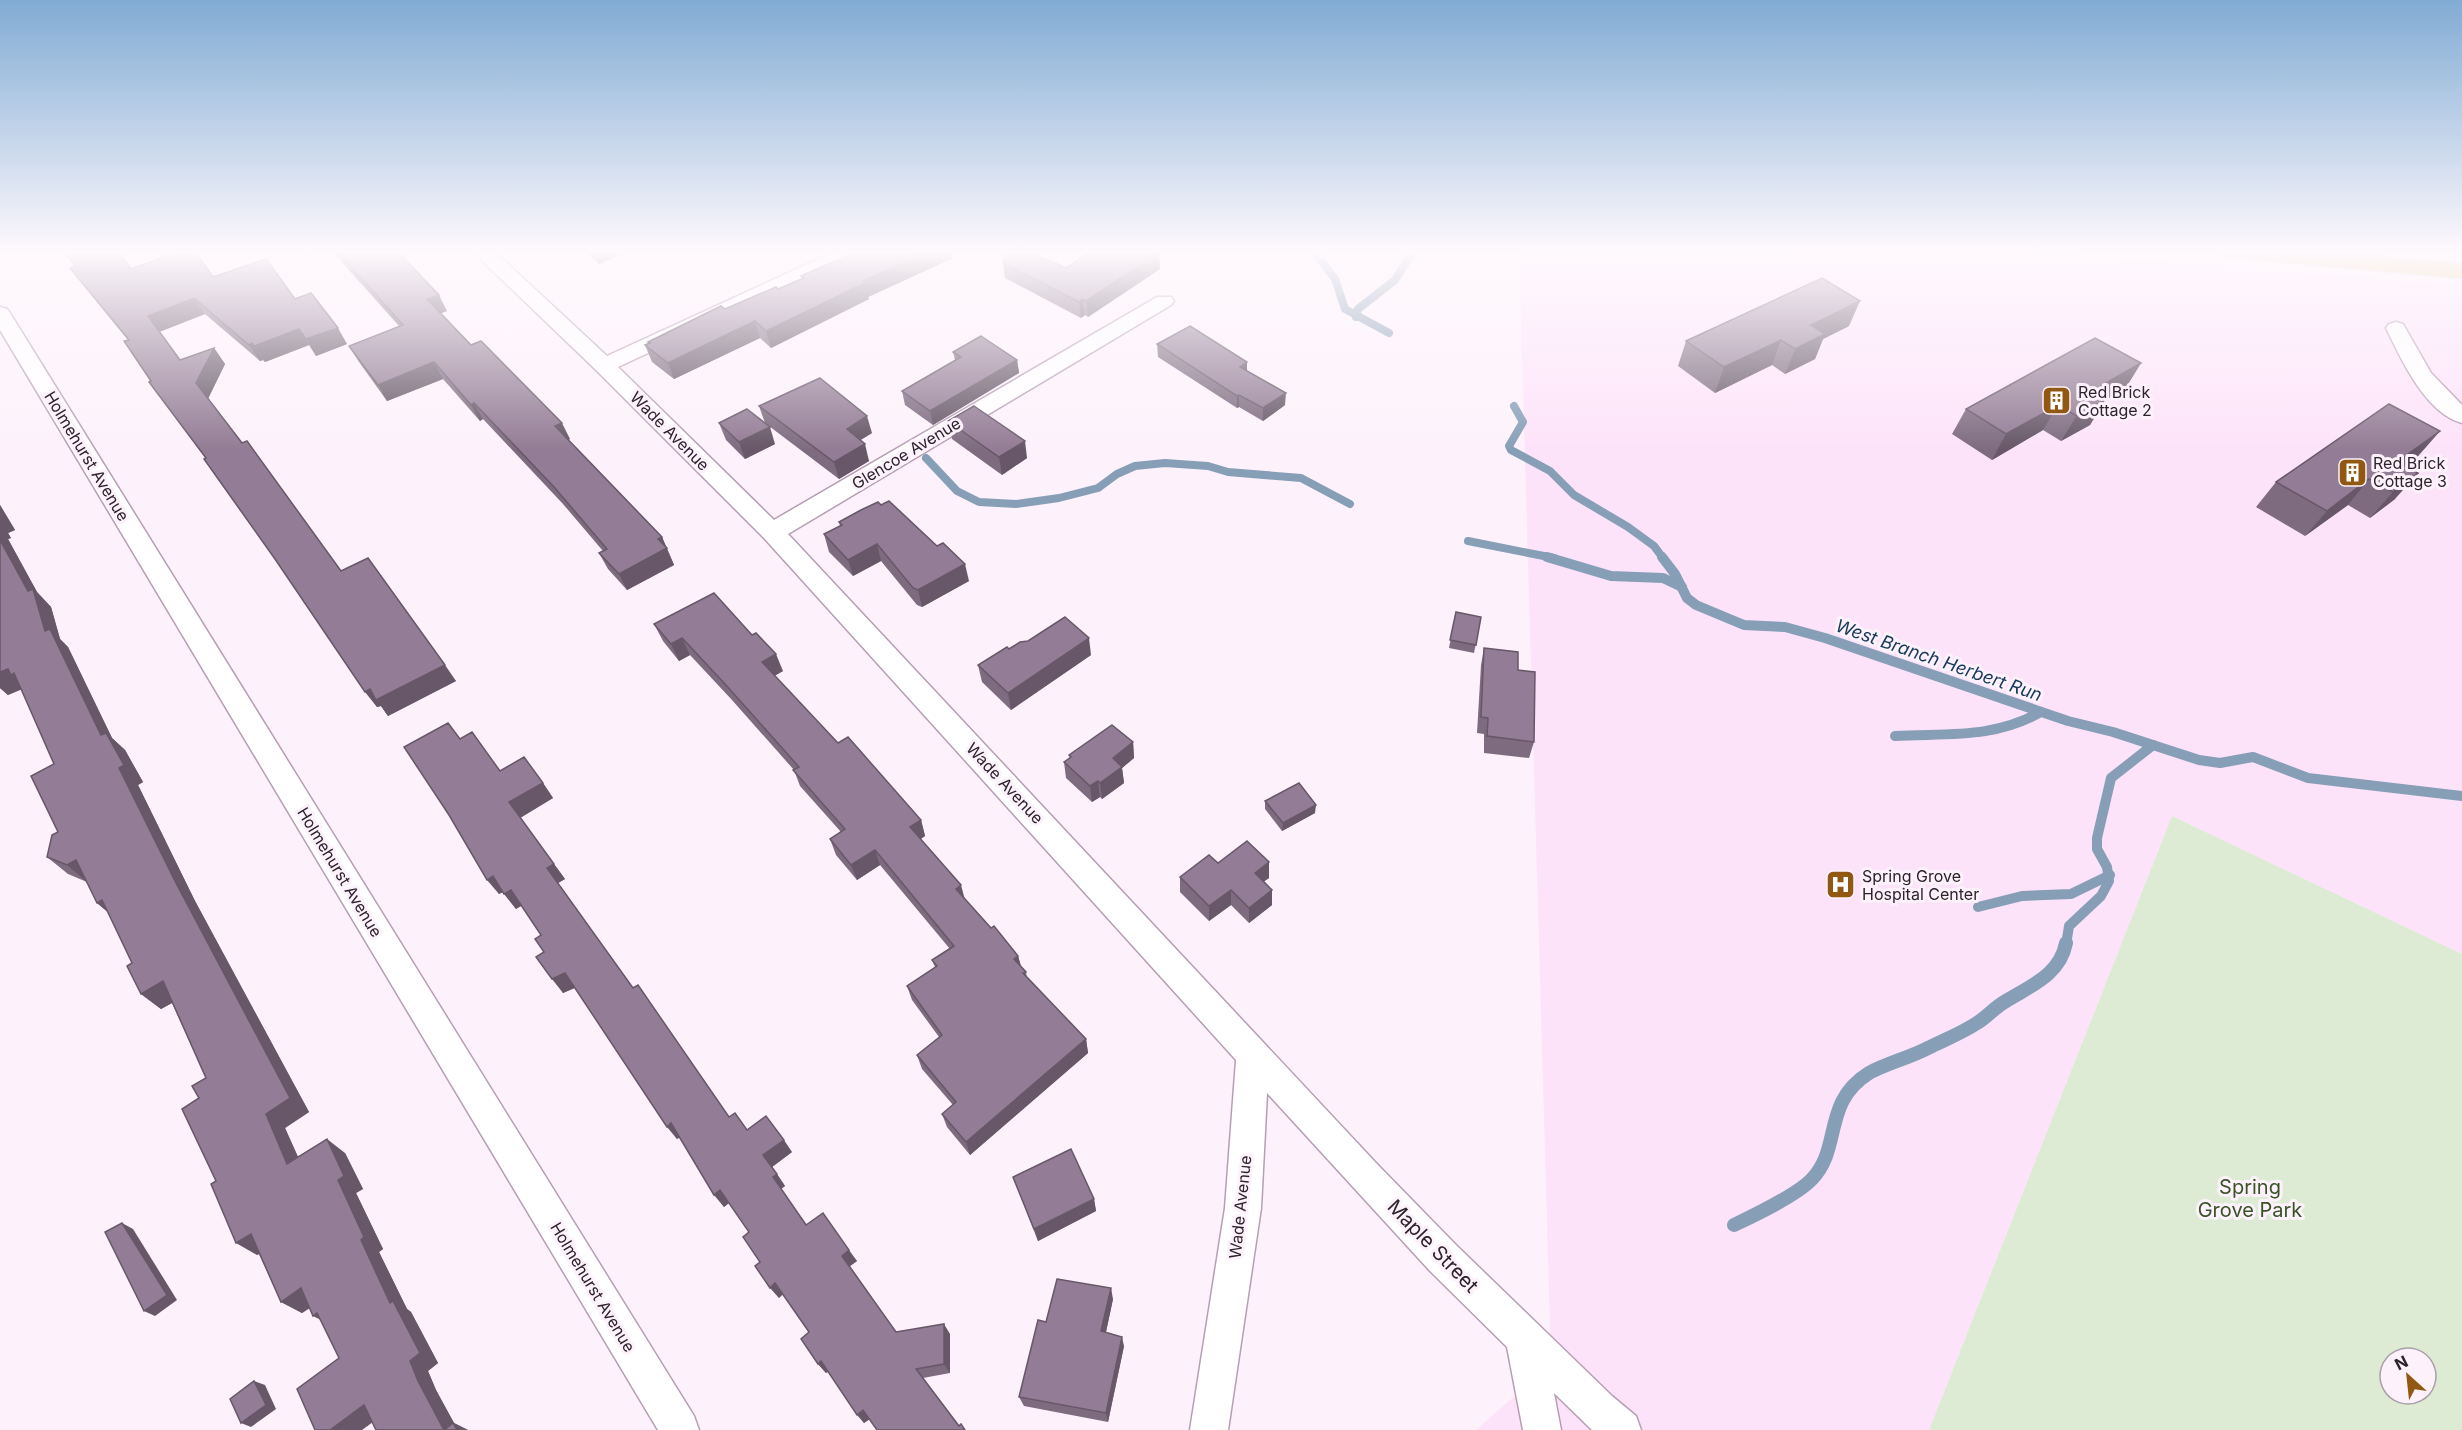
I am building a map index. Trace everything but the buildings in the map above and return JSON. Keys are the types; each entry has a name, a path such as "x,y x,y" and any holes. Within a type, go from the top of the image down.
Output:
{"street":[{"name":"Holmehurst Avenue","path":"2,317 680,1430"},
{"name":"Wade Avenue","path":"552,317 772,532 1253,1052 1243,1208 1209,1430"},
{"path":"604,365 709,317"},
{"name":"Glencoe Avenue","path":"772,532 1137,317"},
{"path":"2396,328 2421,376 2439,400 2462,416"},
{"name":"Maple Street","path":"1253,1052 1380,1191 1524,1338 1598,1410 1622,1430"},
{"path":"1524,1338 1542,1430"}],"shaded area":[{"name":"Spring Grove Hospital Center","path":"1521,317 2462,317 2462,954 2172,816 1929,1430 1476,1430 1551,1364"}],"green space":[{"name":"Spring Grove Park","path":"2172,816 2462,954 2462,1430 1929,1430"}],"waterway":[{"path":"1359,317 1389,333"},
{"name":"West Branch Herbert Run","path":"1514,406 1523,422 1509,446 1511,450 1550,471 1574,495 1628,527 1654,546 1663,558"},
{"path":"926,458 957,491 979,502 1016,504 1059,498 1098,488 1117,474 1135,466 1165,463 1208,466 1228,472 1301,478 1350,504"},
{"path":"1468,541 1554,558"},
{"path":"1547,557 1611,576 1663,578 1681,587"},
{"name":"West Branch Herbert Run","path":"1662,557 1681,587"},
{"name":"West Branch Herbert Run","path":"1681,587 1687,598 1696,605 1744,625 1785,627 1825,638 2068,721 2153,745"},
{"path":"1895,736 1988,731 2023,721 2041,712"},
{"path":"2108,876 2107,867 2097,849 2097,838 2111,778 2153,745"},
{"name":"West Branch Herbert Run","path":"2153,745 2199,760 2220,763 2253,757 2308,778 2462,796"},
{"path":"1978,907 2022,896 2071,894 2108,876"},
{"path":"2066,945 2069,926 2101,896 2109,881 2108,876"},
{"path":"1734,1225 1786,1198 1812,1179 1827,1153 1844,1097 1854,1085 1876,1069 1921,1052 1981,1021 2002,1003 2051,971 2063,954 2066,943"}],"place":[{"name":"Red Brick Cottage 2","path":"2057,401"},
{"name":"Red Brick Cottage 3","path":"2352,472"},
{"name":"Spring Grove Hospital Center","path":"1841,885"}]}
